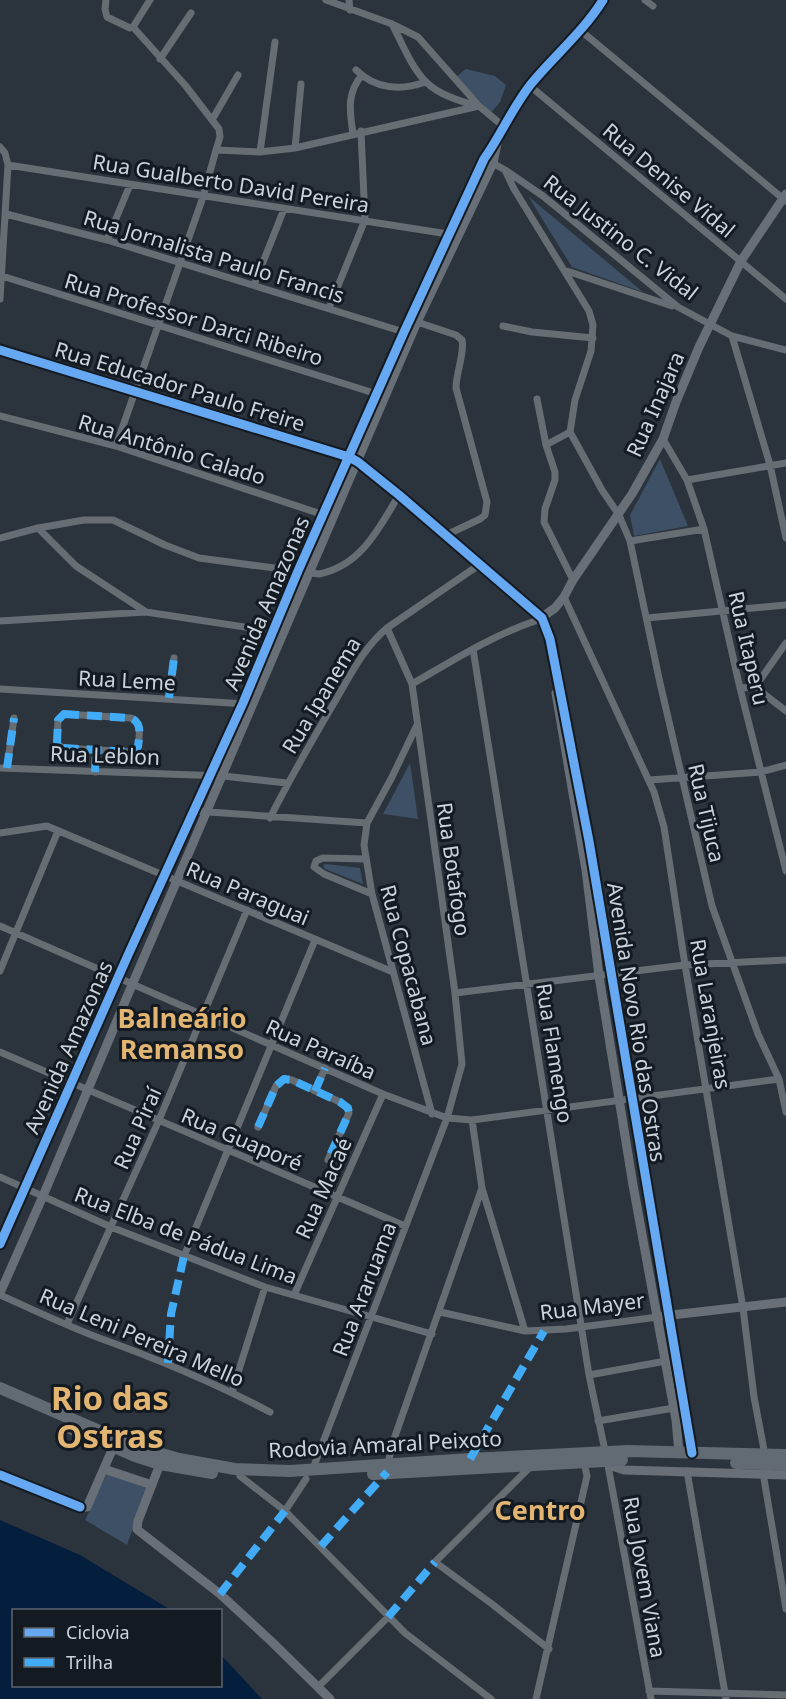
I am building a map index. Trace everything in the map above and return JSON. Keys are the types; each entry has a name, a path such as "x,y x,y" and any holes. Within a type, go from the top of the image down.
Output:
{"highway":[{"name":"Rodovia Amaral Peixoto","path":"0,1388 115,1444 235,1469 309,1475"},
{"name":"Rodovia Amaral Peixoto","path":"0,1397 160,1464 240,1476 309,1475 387,1468 606,1456 686,1453 786,1455"},
{"name":"Rodovia Amaral Peixoto","path":"606,1456 786,1465"},
{"name":"Rodovia Amaral Peixoto","path":"387,1468 532,1465 583,1458"}],"street":[{"path":"106,0 107,17 126,28 133,27 150,0"},
{"path":"326,0 392,24 418,38 480,106 503,126"},
{"path":"350,0 350,10"},
{"name":"Avenida Amazonas","path":"0,1244 209,776 285,633 309,573 349,457 377,394 408,333 417,322 503,126 530,86 554,56 580,30 603,0"},
{"path":"645,0 653,6"},
{"path":"160,59 191,13"},
{"path":"392,24 408,56 426,82 457,100 480,106"},
{"path":"116,446 203,197 220,137 219,129 212,120 133,27"},
{"path":"580,30 785,198"},
{"path":"260,152 275,42"},
{"path":"352,134 351,90 359,73 376,84 396,88 426,82"},
{"path":"212,120 238,75"},
{"path":"295,148 301,84"},
{"name":"Rua Denise Vidal","path":"530,86 786,299"},
{"path":"216,150 260,152 295,148 361,131 480,106"},
{"path":"329,308 365,220 361,131"},
{"path":"0,147 5,153 8,165 0,298"},
{"name":"Avenida Amazonas","path":"0,1294 223,776 274,630 298,571 358,462 448,234 488,161"},
{"name":"Rua Justino C. Vidal","path":"488,161 543,196 678,308 732,336 786,350"},
{"name":"Rua Gualberto David Pereira","path":"8,165 448,234"},
{"path":"505,171 589,311 593,325 593,338 585,374 571,415 570,432 546,445"},
{"path":"107,240 130,185"},
{"name":"Rua Inajara","path":"538,620 555,608 564,597 573,580 619,515 663,439 676,402 710,323 741,261 785,198"},
{"path":"254,285 284,209"},
{"name":"Rua Jornalista Paulo Francis","path":"6,214 107,240 408,333"},
{"path":"564,270 678,308"},
{"name":"Rua Professor Darci Ribeiro","path":"2,276 377,394"},
{"path":"417,322 446,331 462,340 456,388 486,496 487,509 480,519 444,536"},
{"path":"503,326 532,332 593,338"},
{"path":"732,336 770,465 786,538"},
{"name":"Rua Educador Paulo Freire","path":"0,350 349,457"},
{"path":"537,399 546,445 555,472 555,480 545,509 544,522 573,580"},
{"name":"Rua Antônio Calado","path":"0,416 116,446 328,516"},
{"name":"Rua Tijuca","path":"570,432 579,452 619,515 630,541 712,906 758,1034 779,1079 786,1112"},
{"name":"Rua Itaperu","path":"663,439 687,480 704,529 740,688 786,871"},
{"name":"Avenida Novo Rio das Ostras","path":"349,457 399,495 527,607 538,620 554,654 587,830 669,1315 686,1453"},
{"path":"687,480 786,463"},
{"path":"0,538 38,528 84,520 113,520 165,545 199,558 319,574 345,565 361,552 372,539 399,495"},
{"path":"38,528 76,566 146,612"},
{"path":"630,541 704,529"},
{"name":"Rua Ipanema","path":"270,818 287,783 374,639 387,627 479,565"},
{"name":"Rua Laranjeiras","path":"564,597 649,780 664,827 765,1455"},
{"path":"647,618 786,605"},
{"path":"0,621 146,612 285,633"},
{"path":"412,684 510,629 538,620"},
{"name":"Avenida Novo Rio das Ostras","path":"538,620 548,650 586,870 599,976 633,1185 674,1408 686,1453"},
{"name":"Rua Botafogo","path":"387,627 412,684 416,727 455,993 462,1065 447,1118"},
{"path":"755,687 786,643"},
{"name":"Rua Flamengo","path":"473,650 589,1375 606,1456"},
{"path":"169,698 174,658"},
{"path":"740,688 755,687 786,711"},
{"name":"Rua Leme","path":"0,688 248,704"},
{"path":"64,714 131,718 137,721 139,725 136,750 132,752 96,749 60,746 56,740 60,716 64,714"},
{"path":"4,768 14,718"},
{"path":"194,811 367,823 393,777 416,727"},
{"path":"95,771 96,749"},
{"path":"649,780 761,772 786,765"},
{"name":"Rua Leblon","path":"4,768 223,776"},
{"path":"223,776 287,783"},
{"name":"Rua Copacabana","path":"367,823 363,845 372,894 432,1114"},
{"name":"Rua Paraguai","path":"0,833 48,826 393,972"},
{"path":"0,971 58,831"},
{"path":"365,859 323,858 316,861 314,867 324,874 372,894"},
{"name":"Rua Piraí","path":"67,1324 159,1120 247,910"},
{"name":"Rua Paraíba","path":"0,926 118,980 383,1094 447,1118 472,1120 779,1079"},
{"path":"184,1256 315,940"},
{"path":"455,993 685,965 786,960"},
{"name":"Rua Guaporé","path":"0,1052 405,1226"},
{"path":"315,1090 325,1068"},
{"path":"258,1127 280,1081 292,1080 315,1090 340,1102 348,1108 349,1113 328,1160"},
{"name":"Rua Macaé","path":"294,1295 383,1094"},
{"name":"Rua Araruama","path":"285,1511 309,1475 447,1118"},
{"path":"472,1120 482,1188 525,1331"},
{"name":"Rua Elba de Pádua Lima","path":"0,1177 111,1227 265,1287 432,1334"},
{"path":"387,1468 482,1188"},
{"path":"232,1392 265,1287"},
{"name":"Rua Leni Pereira Mello","path":"0,1294 67,1324 168,1363 270,1412"},
{"name":"Rua Mayer","path":"440,1312 525,1331 786,1302"},
{"path":"589,1375 666,1361"},
{"path":"598,1421 674,1408"},
{"path":"0,1475 80,1507 87,1507 115,1444"},
{"path":"606,1456 615,1467 624,1470 786,1475"},
{"name":"Rua Jovem Viana","path":"606,1456 650,1695"},
{"path":"536,1699 587,1476 583,1458"},
{"path":"160,1464 136,1526 139,1531 220,1594 330,1699"},
{"path":"532,1465 435,1562 549,1649"},
{"path":"104,1469 152,1485"},
{"path":"687,1471 725,1696"},
{"path":"763,1473 786,1609"},
{"path":"240,1476 285,1511 388,1617 419,1645 492,1699"},
{"path":"318,1687 388,1617"},
{"path":"650,1695 786,1695"}],"shaded area":[{"path":"466,69 495,76 506,85 500,102 491,113 456,77"},
{"path":"528,196 643,292 572,267"},
{"path":"660,459 688,526 634,536 630,515"},
{"path":"410,763 418,819 383,814"},
{"path":"323,865 360,868 363,884 325,869"},
{"path":"107,1474 147,1488 127,1545 85,1520"},
{"path":"0,1520 80,1555 169,1609 12,1609 12,1687 222,1687 222,1656 262,1699 0,1699"}],"marked path":[{"path":"169,698 174,658"},
{"path":"64,714 131,718 139,726 138,747 132,752 63,748 57,744 58,720 64,714"},
{"path":"7,768 14,718"},
{"path":"95,772 96,749"},
{"path":"315,1091 325,1068"},
{"path":"258,1127 276,1086 284,1079 292,1080 340,1102 348,1108 349,1113 328,1160"},
{"path":"168,1363 171,1314 184,1256"},
{"path":"470,1459 544,1331"},
{"path":"321,1546 387,1472"},
{"path":"220,1594 285,1511"},
{"path":"388,1617 435,1562"}],"cycle path":[{"path":"0,1244 243,703 298,571 404,332 484,159 531,84 603,0"},
{"path":"0,350 349,457 399,495 542,618 550,639 589,841 692,1453"},
{"path":"0,1475 80,1507"}],"district":[{"name":"Balneário Remanso","path":"182,1032"},
{"name":"Rio das Ostras","path":"110,1416"},
{"name":"Centro","path":"540,1509"}]}
